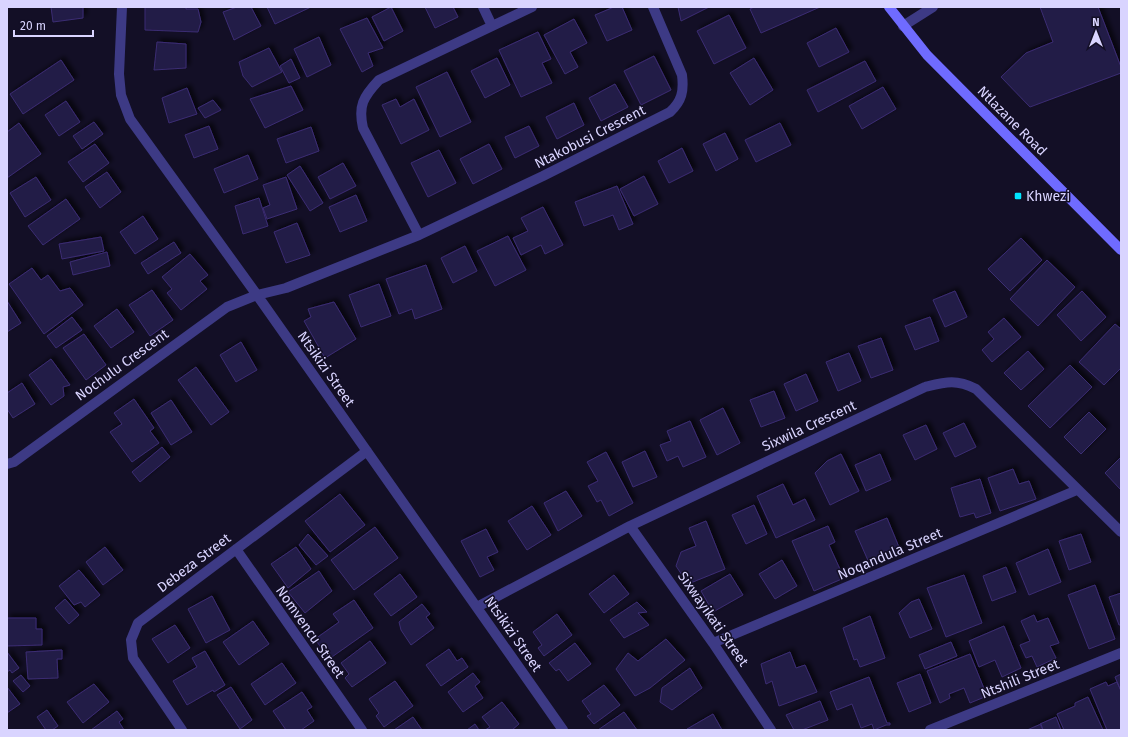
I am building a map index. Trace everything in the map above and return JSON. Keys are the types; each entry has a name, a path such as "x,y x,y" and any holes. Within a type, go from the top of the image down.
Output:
{"street":[{"name":"Ntsikizi Street","path":"122,7 119,74 121,95 130,119 257,295 562,730"},
{"path":"484,7 492,26"},
{"path":"419,235 363,128 360,116 363,101 379,80 532,7"},
{"name":"Ntakobusi Crescent","path":"257,295 286,288 419,235 543,176 670,112 681,98 684,85 682,75 653,7"},
{"name":"Ntlazane Road","path":"889,7 927,55 1121,250"},
{"path":"903,26 933,7"},
{"name":"Nochulu Crescent","path":"7,464 14,462 227,307 257,295"},
{"name":"Sixwila Crescent","path":"477,607 630,526 925,387 944,383 958,382 976,389 1121,532"},
{"name":"Debeza Street","path":"182,730 133,658 130,640 138,623 367,451"},
{"name":"Noqandula Street","path":"713,643 1078,490"},
{"name":"Sixwayikati Street","path":"630,526 713,643 771,730"},
{"name":"Nomvencu Street","path":"236,549 362,730"},
{"name":"Ntshili Street","path":"930,730 1121,653"}],"building":[{"path":"51,7 83,7 83,18 53,22"},
{"path":"145,7 186,7 186,9 198,9 201,22 198,32 145,30"},
{"path":"237,7 251,7 261,26 234,40 223,12"},
{"path":"267,7 311,7 275,24"},
{"path":"391,7 403,31 384,41 372,17"},
{"path":"425,7 453,7 458,17 435,28"},
{"path":"614,7 622,7 632,30 607,41 595,15"},
{"path":"678,7 709,7 681,21"},
{"path":"754,7 820,7 761,33 750,9"},
{"path":"1040,7 1098,7 1121,67 1121,73 1030,107 1001,77 1026,53 1053,42"},
{"path":"729,15 746,48 714,64 697,31"},
{"path":"367,18 383,48 368,53 373,66 362,72 340,29"},
{"path":"574,19 587,43 570,52 578,67 565,74 544,35"},
{"path":"836,28 849,52 819,67 807,43"},
{"path":"538,32 551,59 542,63 552,83 521,97 499,50"},
{"path":"319,37 331,65 307,77 294,49"},
{"path":"157,42 186,44 186,68 154,70"},
{"path":"269,48 282,72 252,87 243,76 239,62"},
{"path":"654,56 671,90 641,105 624,71"},
{"path":"497,58 510,85 485,98 471,71"},
{"path":"754,58 773,90 750,105 730,73"},
{"path":"291,59 300,78 289,83 280,66"},
{"path":"61,60 74,80 23,114 10,94"},
{"path":"865,61 876,81 818,112 807,90"},
{"path":"447,72 471,122 440,137 416,87"},
{"path":"615,84 628,107 601,121 589,98"},
{"path":"291,86 303,110 265,128 250,99"},
{"path":"883,87 896,109 862,129 849,106"},
{"path":"187,88 197,114 169,123 162,98"},
{"path":"396,99 400,107 414,99 429,130 401,144 382,105"},
{"path":"213,100 221,110 205,118 198,108"},
{"path":"66,101 80,122 59,136 45,115"},
{"path":"574,103 584,125 557,139 546,117"},
{"path":"94,122 103,134 82,149 73,136"},
{"path":"19,123 41,154 7,178 7,132"},
{"path":"780,123 791,145 756,162 745,140"},
{"path":"209,126 218,149 194,158 185,135"},
{"path":"529,126 539,146 515,158 505,137"},
{"path":"311,127 319,151 286,163 277,139"},
{"path":"725,133 738,159 716,171 703,144"},
{"path":"95,144 109,163 83,182 68,162"},
{"path":"489,144 502,169 473,184 460,159"},
{"path":"682,148 693,171 669,183 658,161"},
{"path":"439,150 456,183 428,197 411,163"},
{"path":"248,155 258,179 224,193 214,169"},
{"path":"343,163 356,186 330,199 318,177"},
{"path":"300,166 323,203 310,211 287,175"},
{"path":"107,172 121,192 100,208 85,187"},
{"path":"644,176 658,204 634,216 620,189"},
{"path":"36,177 51,200 25,217 10,193"},
{"path":"286,177 297,209 267,219 263,208 270,205 263,185"},
{"path":"617,186 633,224 619,230 613,215 584,226 575,202"},
{"path":"356,195 367,221 340,232 329,207"},
{"path":"259,198 268,226 243,234 235,206"},
{"path":"66,199 80,219 43,245 28,226"},
{"path":"543,207 563,245 545,254 541,245 521,255 513,238 528,231 521,218"},
{"path":"143,216 158,239 135,254 120,232"},
{"path":"297,223 310,255 286,263 274,232"},
{"path":"508,236 526,270 495,286 477,251"},
{"path":"101,237 104,251 62,259 59,244"},
{"path":"1021,238 1042,260 1010,291 988,269"},
{"path":"174,242 181,253 148,274 141,263"},
{"path":"465,246 477,271 453,283 441,258"},
{"path":"107,252 110,266 73,275 70,262"},
{"path":"190,254 208,275 200,281 207,289 181,310 167,293 172,289 162,277"},
{"path":"1047,260 1075,287 1038,326 1010,299"},
{"path":"426,265 442,309 415,319 412,309 399,314 386,279"},
{"path":"32,268 41,280 48,275 60,291 70,288 83,305 44,334 9,284"},
{"path":"379,284 391,316 361,327 349,295"},
{"path":"152,290 173,320 150,336 129,305"},
{"path":"955,291 967,317 945,327 933,300"},
{"path":"1082,291 1106,317 1081,341 1057,315"},
{"path":"7,301 21,323 7,332"},
{"path":"334,302 356,339 325,358 304,321 311,317 308,309"},
{"path":"117,309 134,332 111,348 94,326"},
{"path":"72,317 82,330 56,348 47,336"},
{"path":"930,317 939,341 915,350 905,326"},
{"path":"1004,318 1021,337 992,362 982,350 994,339 988,332"},
{"path":"1115,324 1121,329 1121,368 1104,385 1079,362"},
{"path":"84,334 106,365 86,380 63,348"},
{"path":"881,338 893,370 871,378 858,346"},
{"path":"241,342 257,370 236,382 220,355"},
{"path":"1028,351 1044,369 1021,390 1004,373"},
{"path":"849,353 861,381 838,391 826,362"},
{"path":"51,359 70,385 63,387 64,396 51,405 29,375"},
{"path":"1070,365 1092,387 1050,428 1028,406"},
{"path":"196,367 229,412 211,425 178,380"},
{"path":"806,374 818,401 796,411 784,384"},
{"path":"22,383 35,404 13,418 7,409 7,393"},
{"path":"774,391 785,418 761,427 750,400"},
{"path":"134,399 154,428 150,431 159,443 132,462 110,432 122,424 114,413"},
{"path":"171,400 192,432 171,445 151,413"},
{"path":"723,408 740,443 717,455 700,420"},
{"path":"1089,412 1106,429 1081,454 1064,437"},
{"path":"690,421 706,457 683,467 678,456 667,461 660,445 671,441 667,431"},
{"path":"964,423 976,447 955,457 943,433"},
{"path":"926,425 937,449 915,460 903,435"},
{"path":"162,447 170,457 140,482 132,472"},
{"path":"645,451 657,477 633,487 622,462"},
{"path":"606,452 633,503 609,516 601,500 597,502 588,486 598,481 587,462"},
{"path":"841,454 859,491 830,505 815,473 827,461"},
{"path":"880,454 891,480 866,491 855,465"},
{"path":"1121,457 1121,488 1120,489 1105,473"},
{"path":"1013,469 1019,484 1029,481 1036,499 1000,511 988,478"},
{"path":"980,479 991,513 976,518 974,513 960,517 951,488"},
{"path":"783,484 793,505 805,499 815,520 776,538 757,496"},
{"path":"566,491 582,516 558,531 544,503"},
{"path":"340,494 365,525 330,552 305,521"},
{"path":"754,505 767,534 746,544 732,515"},
{"path":"532,506 551,535 527,550 508,521"},
{"path":"887,518 901,552 870,565 855,531"},
{"path":"706,521 725,569 688,584 676,566 681,552 696,546 689,528"},
{"path":"828,526 835,542 829,545 844,578 814,591 792,541"},
{"path":"375,527 398,558 354,590 331,560"},
{"path":"486,529 498,552 487,557 494,570 480,577 461,541"},
{"path":"308,534 328,556 316,565 299,545"},
{"path":"1081,534 1091,562 1069,570 1059,541"},
{"path":"105,547 123,570 103,585 86,562"},
{"path":"296,547 311,569 288,588 271,564"},
{"path":"1048,549 1061,582 1029,595 1016,563"},
{"path":"782,560 797,586 775,599 759,574"},
{"path":"1006,567 1016,592 992,601 983,576"},
{"path":"79,570 100,595 85,607 81,602 74,605 59,586"},
{"path":"319,571 332,591 305,613 288,592"},
{"path":"400,574 417,597 391,616 374,594"},
{"path":"730,574 743,595 713,612 701,591"},
{"path":"614,575 629,594 604,613 589,594"},
{"path":"964,575 982,623 946,637 927,588"},
{"path":"1095,585 1115,639 1089,649 1068,595"},
{"path":"1121,593 1121,625 1119,625 1109,597"},
{"path":"212,596 230,630 206,643 188,609"},
{"path":"65,599 79,615 69,624 55,608"},
{"path":"919,599 932,629 910,638 899,613 911,602"},
{"path":"354,600 373,628 329,659 315,639 339,622 333,614"},
{"path":"637,602 647,612 638,613 649,625 624,638 610,620"},
{"path":"422,604 430,614 426,617 434,628 411,645 401,630 399,622"},
{"path":"557,614 572,635 544,656 538,648 542,645 533,632"},
{"path":"1034,615 1037,622 1048,618 1059,643 1050,646 1056,658 1037,667 1032,656 1026,658 1020,645 1030,641 1021,621"},
{"path":"870,616 885,658 860,667 857,659 854,660 843,628"},
{"path":"7,618 36,618 36,629 42,629 42,645 7,646"},
{"path":"253,621 269,644 239,665 223,642"},
{"path":"175,625 190,648 168,663 152,639"},
{"path":"1004,626 1021,668 1002,677 995,660 979,667 969,641"},
{"path":"666,639 685,660 650,688 635,696 616,669 628,653 638,661"},
{"path":"370,641 386,663 352,687 345,678 349,674 341,663"},
{"path":"951,642 957,656 925,669 919,655"},
{"path":"575,643 591,664 568,681 559,669 556,671 549,663"},
{"path":"449,649 457,661 462,658 468,667 441,686 426,665"},
{"path":"62,650 62,659 57,659 58,678 28,679 26,652"},
{"path":"205,651 225,685 187,705 173,681 197,667 192,658"},
{"path":"7,652 19,668 12,673 10,670 7,672"},
{"path":"790,652 796,668 805,665 817,692 779,706 772,681 766,684 761,664"},
{"path":"970,654 987,696 970,703 964,688 949,694 950,698 940,703 927,671"},
{"path":"282,663 296,683 265,705 251,684"},
{"path":"690,668 702,688 672,710 660,702 662,688"},
{"path":"473,673 480,682 475,686 483,698 463,712 448,692"},
{"path":"920,674 931,703 909,712 897,683"},
{"path":"1121,674 1121,691 1115,677"},
{"path":"21,675 30,686 23,692 13,681"},
{"path":"869,677 887,723 890,723 890,725 874,730 872,724 861,728 852,704 837,710 830,692"},
{"path":"395,681 413,706 384,727 376,716 379,713 369,699"},
{"path":"1106,682 1108,686 1117,682 1121,691 1121,730 1107,730 1090,689"},
{"path":"94,684 109,702 83,723 67,702"},
{"path":"604,685 620,705 594,724 587,716 591,714 582,701"},
{"path":"7,687 20,704 7,713"},
{"path":"231,687 252,720 240,729 217,695"},
{"path":"302,692 312,707 307,710 314,721 301,730 286,730 273,711"},
{"path":"1088,697 1103,730 1064,730 1057,714 1075,706 1075,703"},
{"path":"820,701 828,720 802,730 794,730 786,715"},
{"path":"502,702 519,724 512,730 485,730 490,727 482,717"},
{"path":"47,710 58,726 52,730 46,730 37,717"},
{"path":"117,711 123,719 119,722 124,730 91,730"},
{"path":"624,712 637,730 598,730"},
{"path":"713,714 722,730 687,729"},
{"path":"413,717 422,730 394,730"},
{"path":"1056,717 1061,730 1043,730 1040,724"},
{"path":"475,724 479,730 467,730"},
{"path":"1041,724 1043,730 1027,730"}],"place":[{"name":"Khwezi","path":"1018,196"}]}
